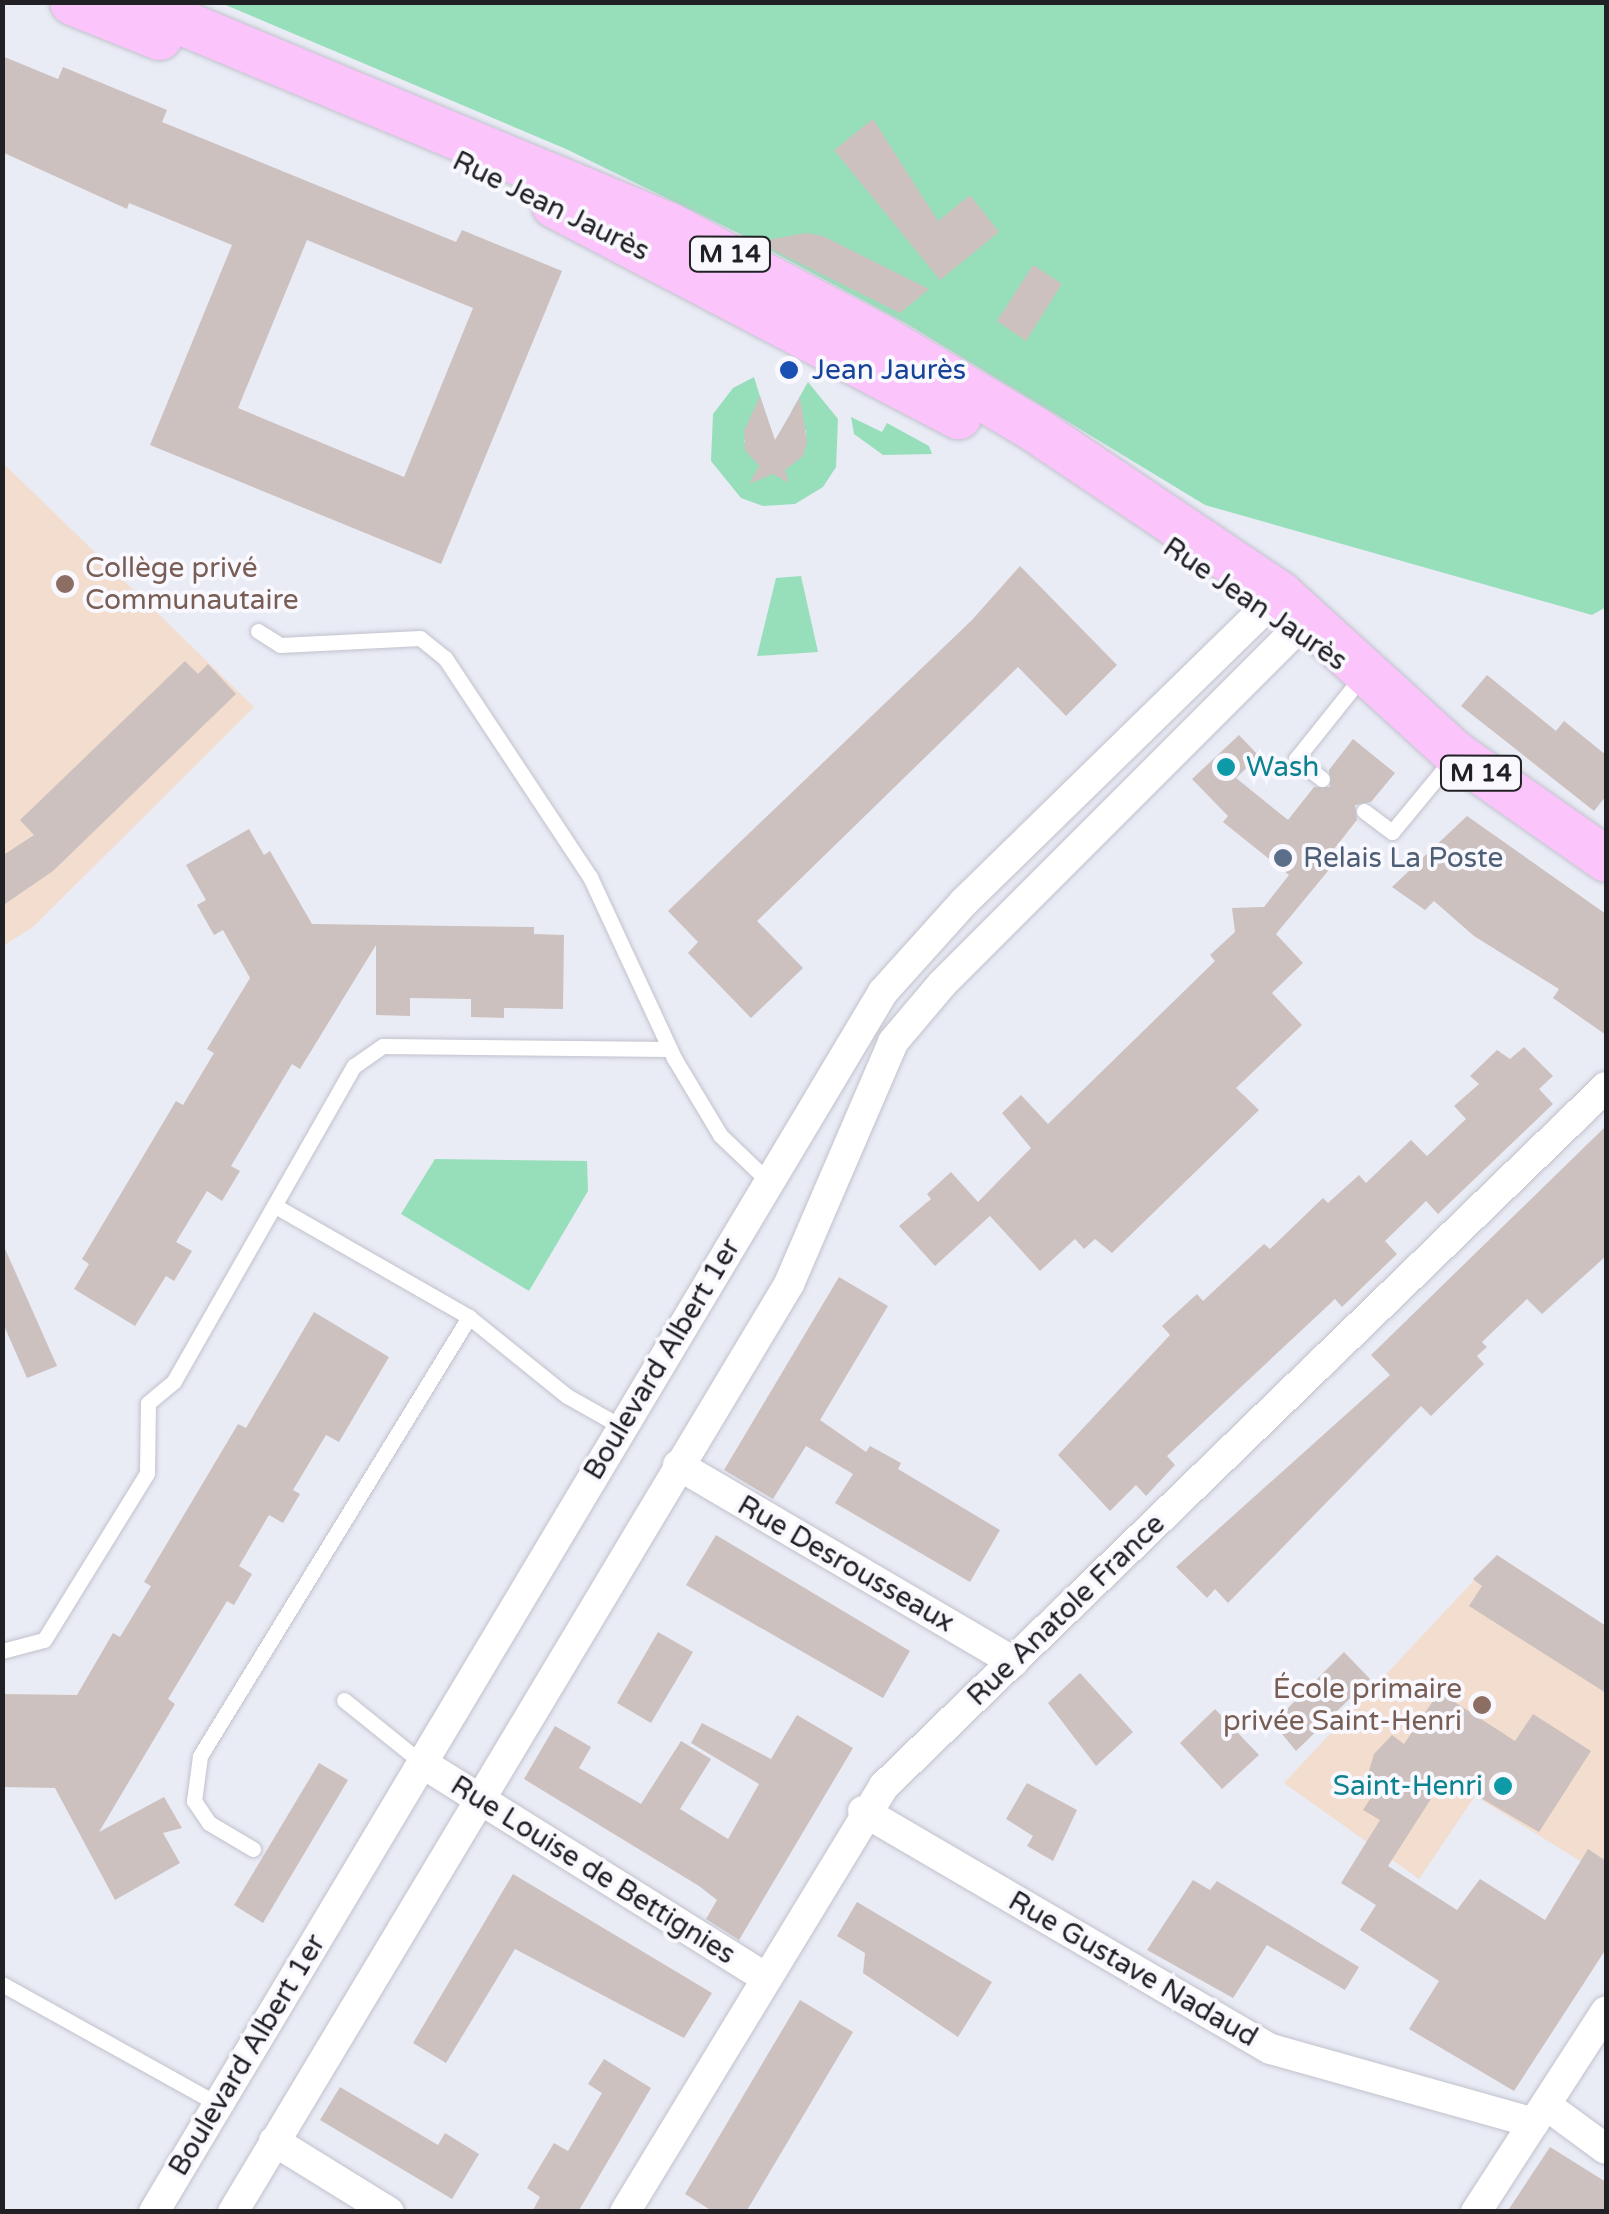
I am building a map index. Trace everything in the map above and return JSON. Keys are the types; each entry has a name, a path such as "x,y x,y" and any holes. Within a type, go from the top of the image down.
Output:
{"main road":[{"name":"Rue Jean Jaurès","path":"72,2 463,160 733,296 1038,462 1286,614"},
{"name":"Rue Jean Jaurès","path":"133,2 547,171 733,256 1036,430 1286,614 1456,754 1606,859"}],"street":[{"name":"Boulevard Albert 1er","path":"154,2212 768,1180 910,957 1286,614"},
{"path":"233,2212 808,1248 867,1098 904,1026 1286,614"},
{"name":"Rue Anatole France","path":"625,2212 863,1811 1606,1087"},
{"name":"Rue Desrousseaux","path":"678,1465 1014,1662"},
{"name":"Rue Louise de Bettignies","path":"422,1762 764,1977"},
{"name":"Rue Gustave Nadaud","path":"863,1811 1272,2049 1540,2114"},
{"path":"1476,2212 1606,2010"},
{"path":"1540,2114 1606,2149"},
{"path":"274,2141 388,2212"}],"lane":[{"path":"258,632 280,645 420,638 445,658 590,876 670,1050 720,1135 768,1180"},
{"path":"1322,778 1296,759 1363,676"},
{"path":"1364,811 1392,832 1456,754"},
{"path":"2,1651 44,1640 147,1473 148,1403 174,1381 354,1066 383,1046 670,1050"},
{"path":"276,1207 469,1317 566,1396 622,1427"},
{"path":"253,1848 209,1823 194,1801 200,1756 469,1317"},
{"path":"344,1700 422,1762"},
{"path":"2,1984 218,2104"}],"shaded area":[{"name":"Collège privé Communautaire","path":"2,462 254,707 33,927 3,946"},
{"name":"École primaire privée Saint-Henri","path":"1495,1558 1606,1627 1606,1877 1475,1796 1419,1879 1284,1783"}],"green space":[{"path":"221,3 1606,3 1606,607 1592,615 1205,505 907,324 736,232 566,149"},
{"path":"754,377 764,409 744,441 762,468 783,470 803,456 806,431 791,412 808,382 838,419 836,467 823,487 795,504 763,506 741,498 711,461 713,414 733,388"},
{"path":"851,417 882,432 887,423 929,446 932,454 883,455 854,434"},
{"path":"801,576 818,652 757,656 776,578"},
{"path":"435,1159 587,1161 588,1191 529,1291 401,1214"}],"building":[{"path":"2,56 58,79 63,67 167,110 162,122 456,242 462,230 562,271 441,564 150,445 232,245 129,203 127,209 2,152","holes":["307,240 473,308 404,477 238,408"]},
{"path":"873,119 938,221 970,195 999,232 940,280 834,150"},
{"path":"806,233 823,236 929,289 900,313 757,242"},
{"path":"1033,265 1062,284 1026,341 997,321"},
{"path":"760,396 775,440 800,397 807,442 803,456 785,470 789,483 773,474 749,484 759,466 745,450 744,431"},
{"path":"1020,566 1117,665 1066,716 1018,667 757,921 803,968 751,1018 688,953 698,942 668,911 972,620"},
{"path":"185,661 198,674 208,664 236,694 53,871 2,906 2,856 34,835 20,820"},
{"path":"1487,675 1556,731 1564,721 1606,755 1606,796 1594,811 1461,706"},
{"path":"1239,735 1259,756 1236,778 1288,820 1314,787 1330,787 1329,770 1353,739 1395,773 1371,802 1355,805 1357,820 1330,854 1337,860 1276,934 1303,963 1272,993 1302,1025 1236,1088 1259,1110 1112,1253 1095,1239 1084,1249 1075,1239 1040,1271 990,1216 935,1266 899,1226 931,1199 927,1194 951,1172 978,1202 1031,1148 1002,1113 1021,1095 1048,1124 1215,961 1210,955 1235,932 1232,908 1264,907 1289,875 1223,822 1228,816 1192,779"},
{"path":"1467,816 1606,914 1606,1035 1553,998 1559,989 1474,936 1434,901 1425,910 1392,887"},
{"path":"249,829 264,855 270,851 312,924 534,927 534,934 564,935 563,1009 504,1008 504,1018 471,1017 471,999 410,998 410,1016 376,1015 376,945 300,1069 292,1064 231,1166 240,1171 222,1201 207,1191 176,1242 192,1251 174,1281 166,1276 135,1326 74,1289 89,1264 82,1259 176,1101 183,1105 214,1053 207,1049 250,978 223,930 214,935 197,905 206,900 186,865"},
{"path":"1524,1047 1553,1076 1539,1089 1553,1104 1438,1214 1426,1201 1385,1241 1397,1254 1342,1307 1335,1299 1167,1456 1175,1465 1146,1496 1136,1485 1110,1511 1058,1455 1170,1335 1162,1326 1197,1294 1203,1301 1264,1244 1270,1249 1323,1198 1328,1203 1359,1175 1366,1183 1411,1140 1427,1156 1466,1119 1454,1106 1479,1084 1470,1076 1497,1050 1510,1059"},
{"path":"1606,1126 1606,1256 1542,1314 1527,1299 1482,1342 1487,1347 1477,1356 1484,1364 1431,1416 1421,1406 1228,1603 1215,1589 1207,1598 1176,1567 1390,1375 1371,1355"},
{"path":"2,1242 57,1366 27,1378 2,1321"},
{"path":"839,1277 888,1306 820,1420 866,1452 870,1446 901,1463 898,1469 1000,1530 970,1582 835,1503 853,1474 806,1446 773,1499 724,1470"},
{"path":"314,1312 389,1357 339,1442 326,1435 293,1490 300,1494 283,1523 269,1515 239,1566 252,1574 234,1605 227,1601 168,1699 175,1704 99,1832 164,1797 182,1828 163,1833 180,1863 115,1900 55,1788 2,1787 2,1694 77,1695 113,1633 120,1637 151,1586 144,1582 238,1424 246,1428"},
{"path":"716,1535 910,1651 883,1698 686,1585"},
{"path":"1497,1555 1606,1626 1606,1693 1469,1606 1482,1586 1473,1579"},
{"path":"658,1632 693,1652 651,1723 617,1703"},
{"path":"1344,1652 1370,1679 1296,1751 1273,1723"},
{"path":"1080,1673 1133,1732 1096,1766 1048,1703"},
{"path":"1439,1692 1515,1741 1533,1714 1591,1751 1539,1832 1445,1777 1388,1866 1457,1910 1480,1879 1545,1920 1588,1849 1606,1861 1606,1949 1514,2091 1409,2029 1439,1981 1360,1930 1376,1905 1341,1883 1380,1820 1363,1810 1381,1782 1368,1774 1374,1754 1392,1735 1404,1744"},
{"path":"1215,1709 1259,1755 1222,1789 1180,1743"},
{"path":"797,1715 853,1748 739,1940 706,1919 717,1900 699,1886 524,1779 555,1726 591,1747 579,1768 641,1804 681,1741 711,1759 680,1809 728,1839 759,1784 691,1743 702,1723 771,1759"},
{"path":"319,1763 348,1780 263,1923 234,1905"},
{"path":"1027,1783 1077,1810 1053,1861 1027,1846 1033,1836 1006,1819"},
{"path":"513,1874 712,1993 684,2038 515,1949 446,2063 413,2043"},
{"path":"1193,1880 1210,1890 1217,1881 1359,1967 1345,1990 1267,1945 1233,1998 1147,1950"},
{"path":"857,1902 992,1982 958,2037 863,1973 865,1953 837,1936"},
{"path":"800,2000 853,2032 746,2212 714,2212 685,2194"},
{"path":"604,2059 651,2088 578,2212 532,2212 540,2197 527,2188 554,2143 568,2151 602,2093 588,2084"},
{"path":"340,2087 438,2145 445,2133 479,2154 452,2199 320,2120"},
{"path":"1550,2147 1606,2182 1606,2212 1507,2212"}],"place":[{"name":"Jean Jaurès","path":"789,370"},
{"name":"Collège privé Communautaire","path":"65,584"},
{"name":"Wash","path":"1226,767"},
{"name":"Relais La Poste","path":"1283,858"},
{"name":"École primaire privée Saint-Henri","path":"1482,1705"},
{"name":"Saint-Henri","path":"1503,1786"}]}
